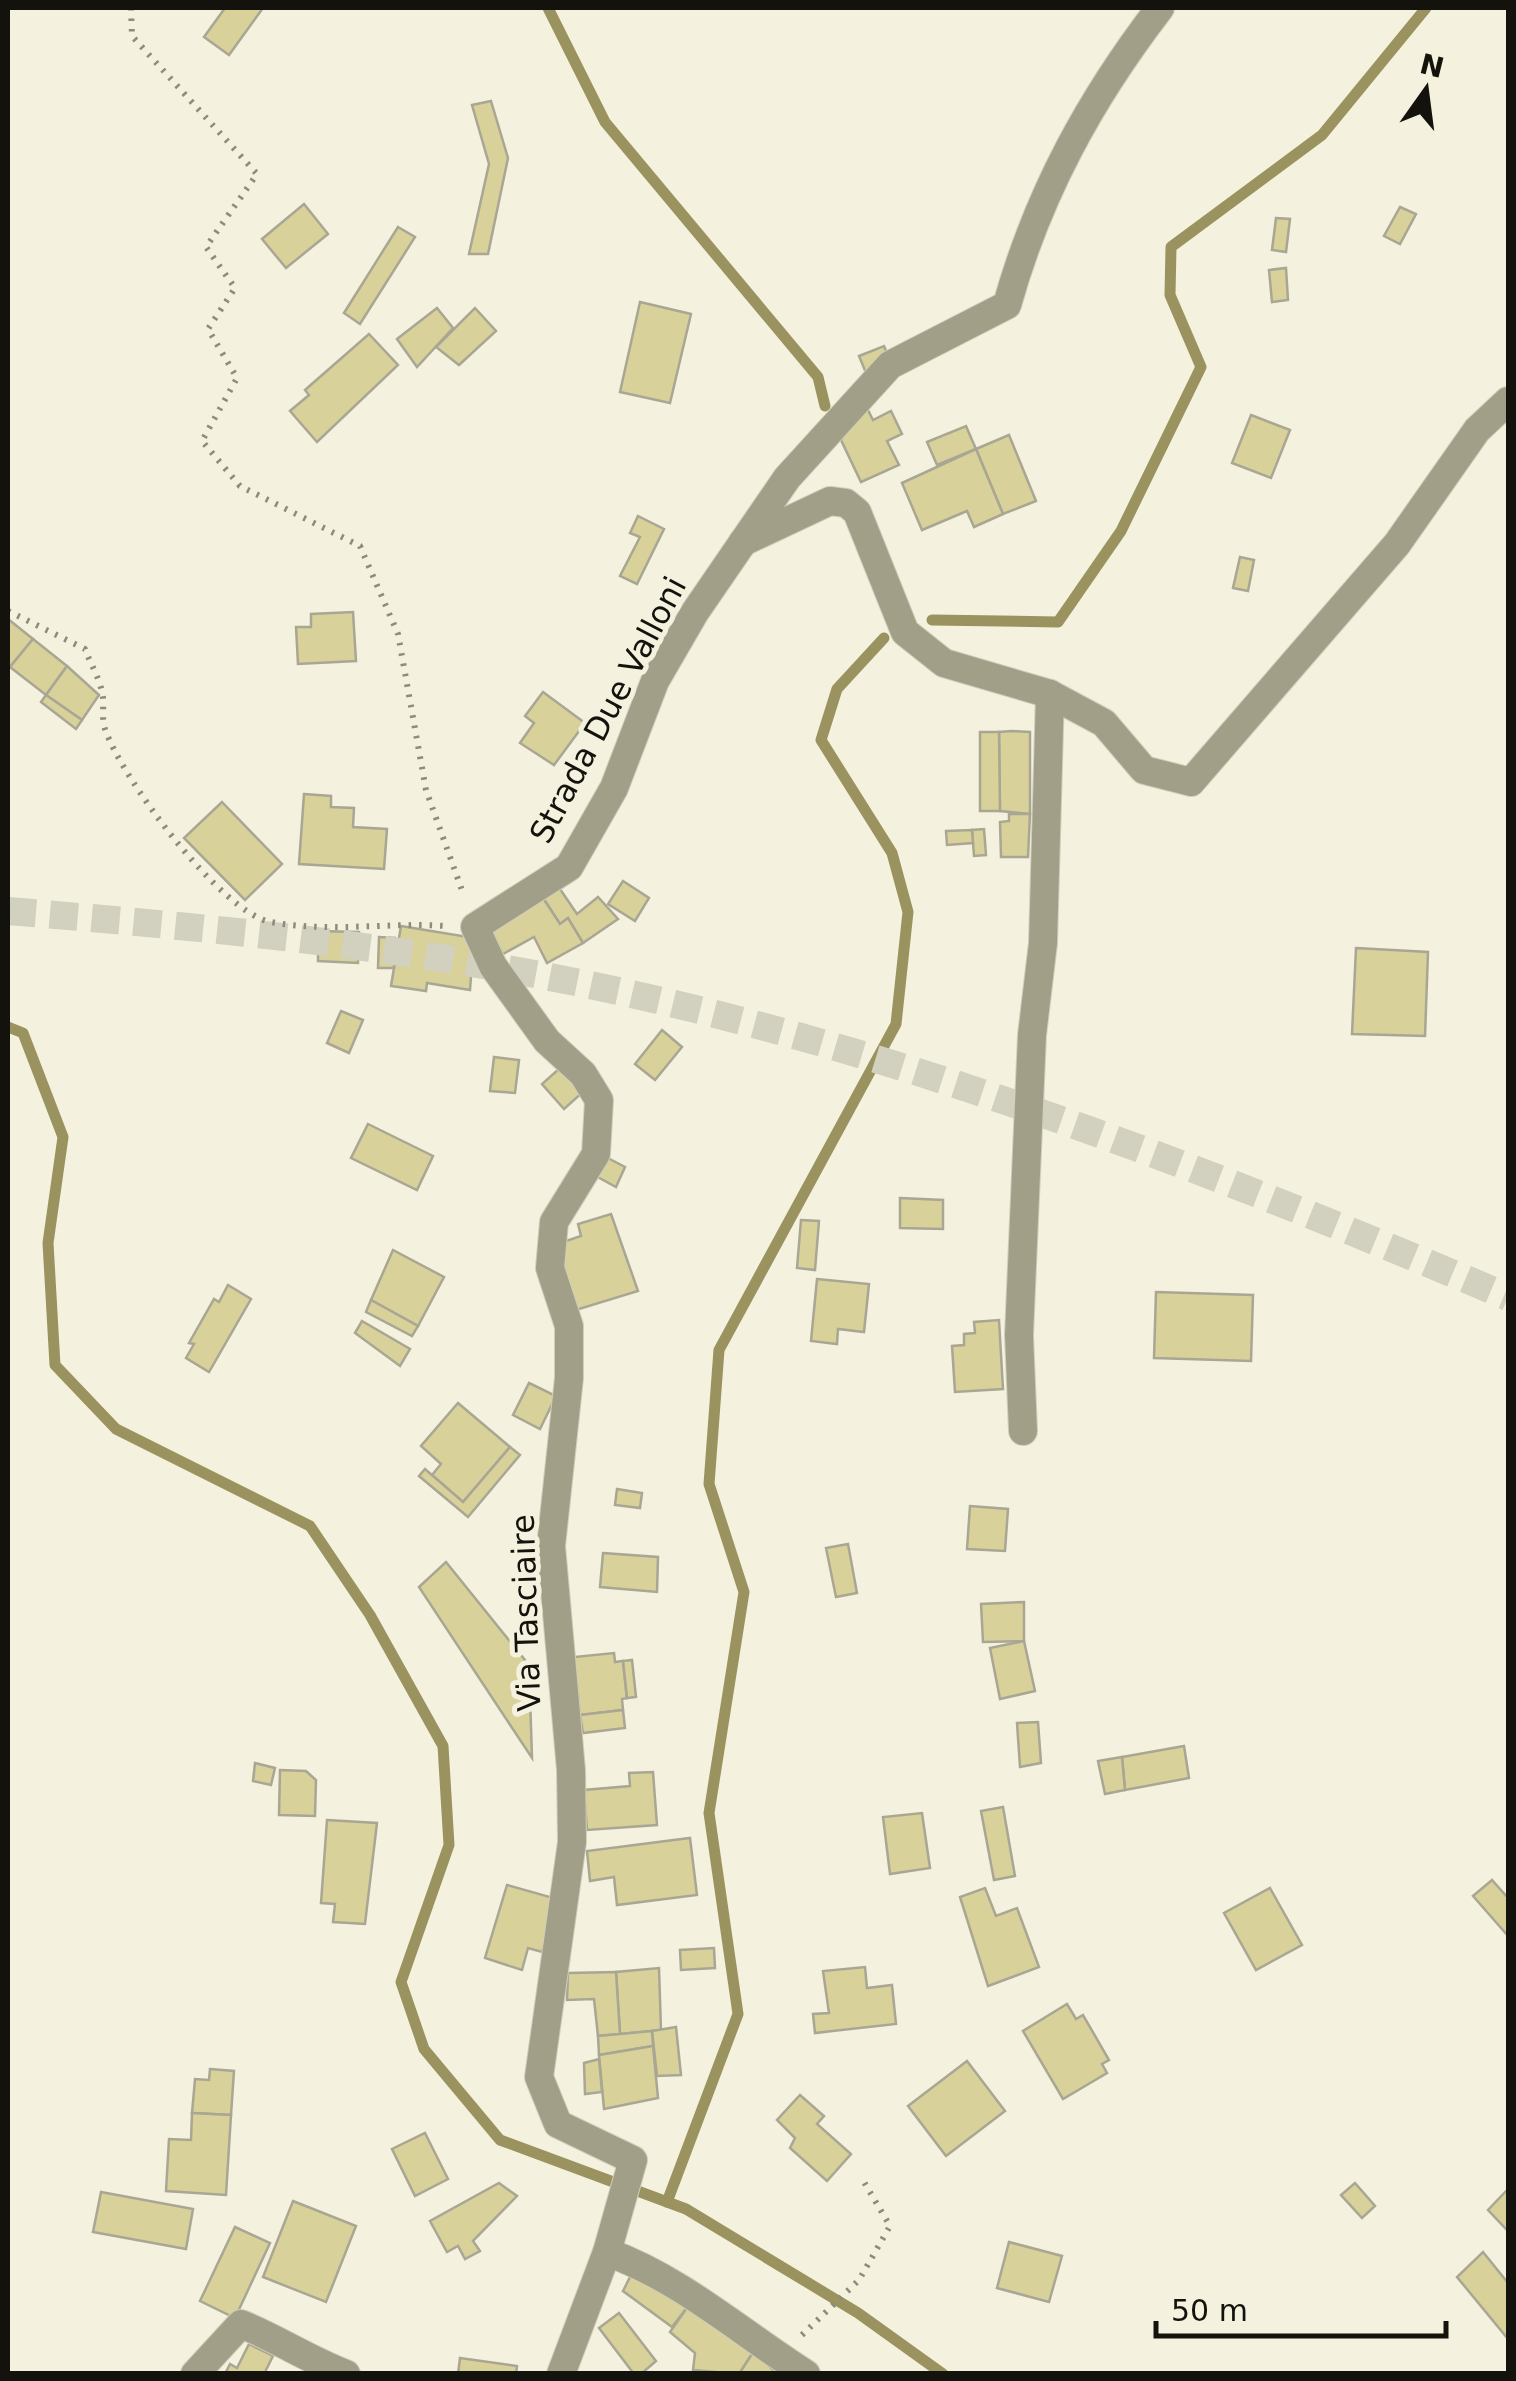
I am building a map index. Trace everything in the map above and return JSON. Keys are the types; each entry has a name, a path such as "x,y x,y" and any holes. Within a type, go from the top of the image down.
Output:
{"street":[{"name":"Strada Due Valloni","path":"476,928 570,867 614,788 655,681 787,478 890,365 1007,304 1049,182 1100,92 1160,8"},
{"path":"742,542 830,501 846,503 857,512 905,632 944,662 1050,694 1104,723 1144,770 1191,782 1397,544 1477,430 1508,401"},
{"path":"1023,1431 1019,1335 1032,1035 1044,943 1050,694"},
{"name":"Via Tasciaire","path":"476,928 493,966 547,1041 583,1074 599,1100 596,1154 554,1222 550,1268 568,1326 569,1378 551,1546 571,1770 572,1842 539,2078 558,2124 633,2160 607,2251 561,2374"},
{"path":"607,2251 636,2262 712,2308 806,2374"},
{"path":"196,2374 242,2324 274,2337 310,2361 346,2374"}],"path":[{"path":"8,611 85,649 103,693 103,726 126,776 170,833 233,901 266,922 297,926 356,928 398,923 476,928 426,790 398,634 360,546 240,486 202,441 237,378 208,330 235,288 206,247 257,174 132,36 132,8"},
{"path":"814,2324 859,2280 890,2226 864,2182"}],"building":[{"path":"225,8 263,8 229,55 204,37"},
{"path":"491,101 508,158 488,254 469,254 489,164 472,105"},
{"path":"304,204 328,234 286,268 262,239"},
{"path":"1400,207 1416,214 1400,244 1384,236"},
{"path":"1276,218 1290,219 1286,252 1272,250"},
{"path":"398,227 415,237 360,324 344,313"},
{"path":"1286,268 1288,300 1272,302 1269,270"},
{"path":"640,302 691,314 670,403 620,392"},
{"path":"437,308 453,328 417,367 397,339"},
{"path":"475,308 496,331 459,365 436,347"},
{"path":"369,334 398,365 317,442 290,411 309,395 305,390"},
{"path":"884,346 891,363 866,373 859,356"},
{"path":"864,402 873,420 891,411 902,434 887,441 899,465 861,482 841,440"},
{"path":"1251,415 1290,430 1271,478 1232,463"},
{"path":"966,426 976,449 937,465 927,442"},
{"path":"1009,435 1036,501 1003,514 976,449"},
{"path":"976,449 1003,514 974,527 967,511 922,530 902,483"},
{"path":"638,516 664,529 637,584 620,576 640,537 630,533"},
{"path":"1240,557 1254,560 1248,591 1233,588"},
{"path":"353,612 356,661 298,664 296,627 311,627 311,614"},
{"path":"8,619 33,639 10,667 8,665"},
{"path":"33,639 67,666 46,695 10,667"},
{"path":"67,666 99,695 82,720 46,695"},
{"path":"543,692 585,723 554,765 520,743 534,723 525,716"},
{"path":"46,695 82,720 76,729 41,702"},
{"path":"980,732 999,732 1000,811 980,811"},
{"path":"999,732 1030,732 1030,814 1000,811"},
{"path":"304,794 331,796 331,807 354,808 353,827 387,829 384,869 299,864"},
{"path":"222,802 282,864 245,900 184,838"},
{"path":"1009,814 1030,814 1028,857 1001,857 1000,822 1009,821"},
{"path":"984,829 986,855 974,856 972,830"},
{"path":"972,830 973,843 947,845 946,831"},
{"path":"623,881 649,898 635,921 608,904"},
{"path":"560,889 577,914 598,897 618,919 583,943 568,918 560,924 543,898"},
{"path":"543,898 560,924 568,918 583,943 547,963 534,937 503,954 489,927"},
{"path":"401,926 474,938 470,990 427,983 426,991 391,986"},
{"path":"318,931 359,932 358,963 318,961"},
{"path":"379,937 395,938 394,968 378,968"},
{"path":"1356,948 1428,952 1425,1036 1352,1034"},
{"path":"341,1011 363,1020 349,1053 327,1043"},
{"path":"662,1030 682,1047 655,1080 635,1064"},
{"path":"494,1057 519,1060 515,1093 490,1091"},
{"path":"560,1068 583,1092 564,1109 542,1084"},
{"path":"368,1124 433,1156 417,1190 351,1158"},
{"path":"604,1156 625,1167 616,1187 594,1175"},
{"path":"900,1198 943,1200 943,1229 900,1228"},
{"path":"611,1214 638,1291 576,1310 557,1244 581,1236 578,1224"},
{"path":"801,1220 819,1221 815,1270 797,1268"},
{"path":"393,1250 444,1277 418,1326 371,1300"},
{"path":"817,1279 869,1284 864,1332 838,1329 837,1344 811,1341"},
{"path":"228,1285 251,1299 209,1372 186,1358 194,1344 189,1343 214,1299 219,1302"},
{"path":"1156,1292 1253,1295 1251,1361 1154,1358"},
{"path":"371,1300 418,1326 412,1336 366,1312"},
{"path":"999,1320 1003,1389 955,1392 952,1346 964,1345 964,1334 975,1333 974,1322"},
{"path":"362,1321 410,1349 400,1366 355,1333"},
{"path":"529,1383 556,1396 540,1429 513,1415"},
{"path":"458,1403 510,1447 463,1502 432,1475 441,1464 421,1446"},
{"path":"510,1447 520,1455 468,1517 419,1476 425,1469 463,1502"},
{"path":"617,1489 642,1493 640,1508 615,1505"},
{"path":"970,1506 1008,1509 1005,1551 967,1549"},
{"path":"848,1544 857,1593 836,1597 826,1548"},
{"path":"603,1553 658,1557 657,1592 600,1587"},
{"path":"446,1562 529,1665 532,1758 419,1587"},
{"path":"1024,1602 1024,1641 983,1642 981,1604"},
{"path":"1024,1641 1035,1691 1000,1699 990,1648"},
{"path":"614,1653 615,1662 623,1661 627,1698 622,1699 623,1710 580,1715 574,1657"},
{"path":"632,1660 636,1697 627,1698 623,1661"},
{"path":"623,1710 625,1728 583,1733 580,1715"},
{"path":"1038,1722 1041,1763 1020,1767 1017,1723"},
{"path":"1184,1746 1189,1778 1125,1790 1122,1757"},
{"path":"1122,1757 1125,1790 1105,1794 1098,1761"},
{"path":"255,1763 275,1768 271,1785 253,1781"},
{"path":"280,1770 306,1771 316,1780 315,1816 279,1815"},
{"path":"653,1772 657,1825 587,1830 584,1790 630,1786 629,1773"},
{"path":"1003,1807 1015,1876 994,1880 981,1811"},
{"path":"922,1813 930,1868 890,1874 883,1817"},
{"path":"327,1820 377,1823 365,1924 333,1922 335,1904 321,1903"},
{"path":"690,1838 697,1895 617,1905 614,1877 590,1881 587,1851"},
{"path":"1492,1880 1508,1898 1508,1936 1473,1896"},
{"path":"507,1885 557,1899 542,1952 528,1948 522,1970 485,1958"},
{"path":"985,1888 996,1916 1017,1908 1039,1967 988,1986 960,1897"},
{"path":"1270,1888 1302,1945 1256,1970 1224,1913"},
{"path":"714,1948 715,1968 681,1970 680,1950"},
{"path":"865,1967 867,1988 892,1985 896,2024 815,2033 813,2014 829,2013 823,1971"},
{"path":"659,1968 661,2030 620,2034 616,1972"},
{"path":"616,1972 620,2034 598,2036 594,1999 567,2000 568,1973"},
{"path":"1067,2004 1076,2019 1083,2015 1109,2060 1102,2064 1107,2073 1063,2099 1023,2031"},
{"path":"676,2027 681,2075 657,2076 652,2031"},
{"path":"652,2031 653,2046 599,2055 598,2036"},
{"path":"653,2046 658,2098 604,2109 599,2055"},
{"path":"599,2059 602,2092 585,2094 584,2063"},
{"path":"967,2061 1005,2111 946,2156 908,2106"},
{"path":"210,2069 234,2071 231,2115 192,2113 195,2079 209,2080"},
{"path":"800,2095 824,2116 817,2124 851,2154 827,2181 790,2148 795,2138 777,2120"},
{"path":"192,2113 231,2115 226,2195 166,2191 169,2139 191,2140"},
{"path":"425,2133 448,2179 415,2196 392,2149"},
{"path":"499,2183 517,2196 473,2241 480,2251 465,2259 458,2246 447,2252 430,2221"},
{"path":"1355,2183 1375,2206 1362,2218 1341,2195"},
{"path":"1508,2189 1508,2231 1488,2210"},
{"path":"101,2192 193,2209 186,2249 93,2232"},
{"path":"293,2201 356,2226 326,2302 263,2277"},
{"path":"235,2227 270,2243 235,2318 200,2301"},
{"path":"1009,2242 1062,2256 1049,2302 997,2288"},
{"path":"1483,2252 1508,2283 1508,2339 1457,2277"},
{"path":"634,2269 689,2305 672,2327 623,2291"},
{"path":"689,2305 754,2351 739,2374 693,2370 695,2353 670,2332"},
{"path":"619,2313 656,2361 641,2374 634,2374 599,2328"},
{"path":"249,2344 273,2356 264,2374 225,2374 230,2364 237,2368"},
{"path":"754,2351 777,2374 739,2374"},
{"path":"460,2358 517,2366 516,2374 458,2374"}],"waterway":[{"path":"548,8 605,122 818,377 825,406"},
{"path":"932,620 1058,622 1121,531 1201,367 1170,295 1171,247 1322,135 1426,8"},
{"path":"667,2202 738,2014 709,1813 744,1592 709,1484 719,1350 896,1024 908,912 892,853 821,740 837,689 884,638"},
{"path":"8,1027 23,1033 63,1137 48,1243 55,1365 116,1429 310,1526 370,1615 443,1746 449,1845 401,1982 424,2049 500,2140 686,2209 858,2313 943,2374"}],"tunnel":[{"path":"8,911 373,948 518,971 708,1012 825,1044 1056,1118 1284,1204 1508,1297"}]}
